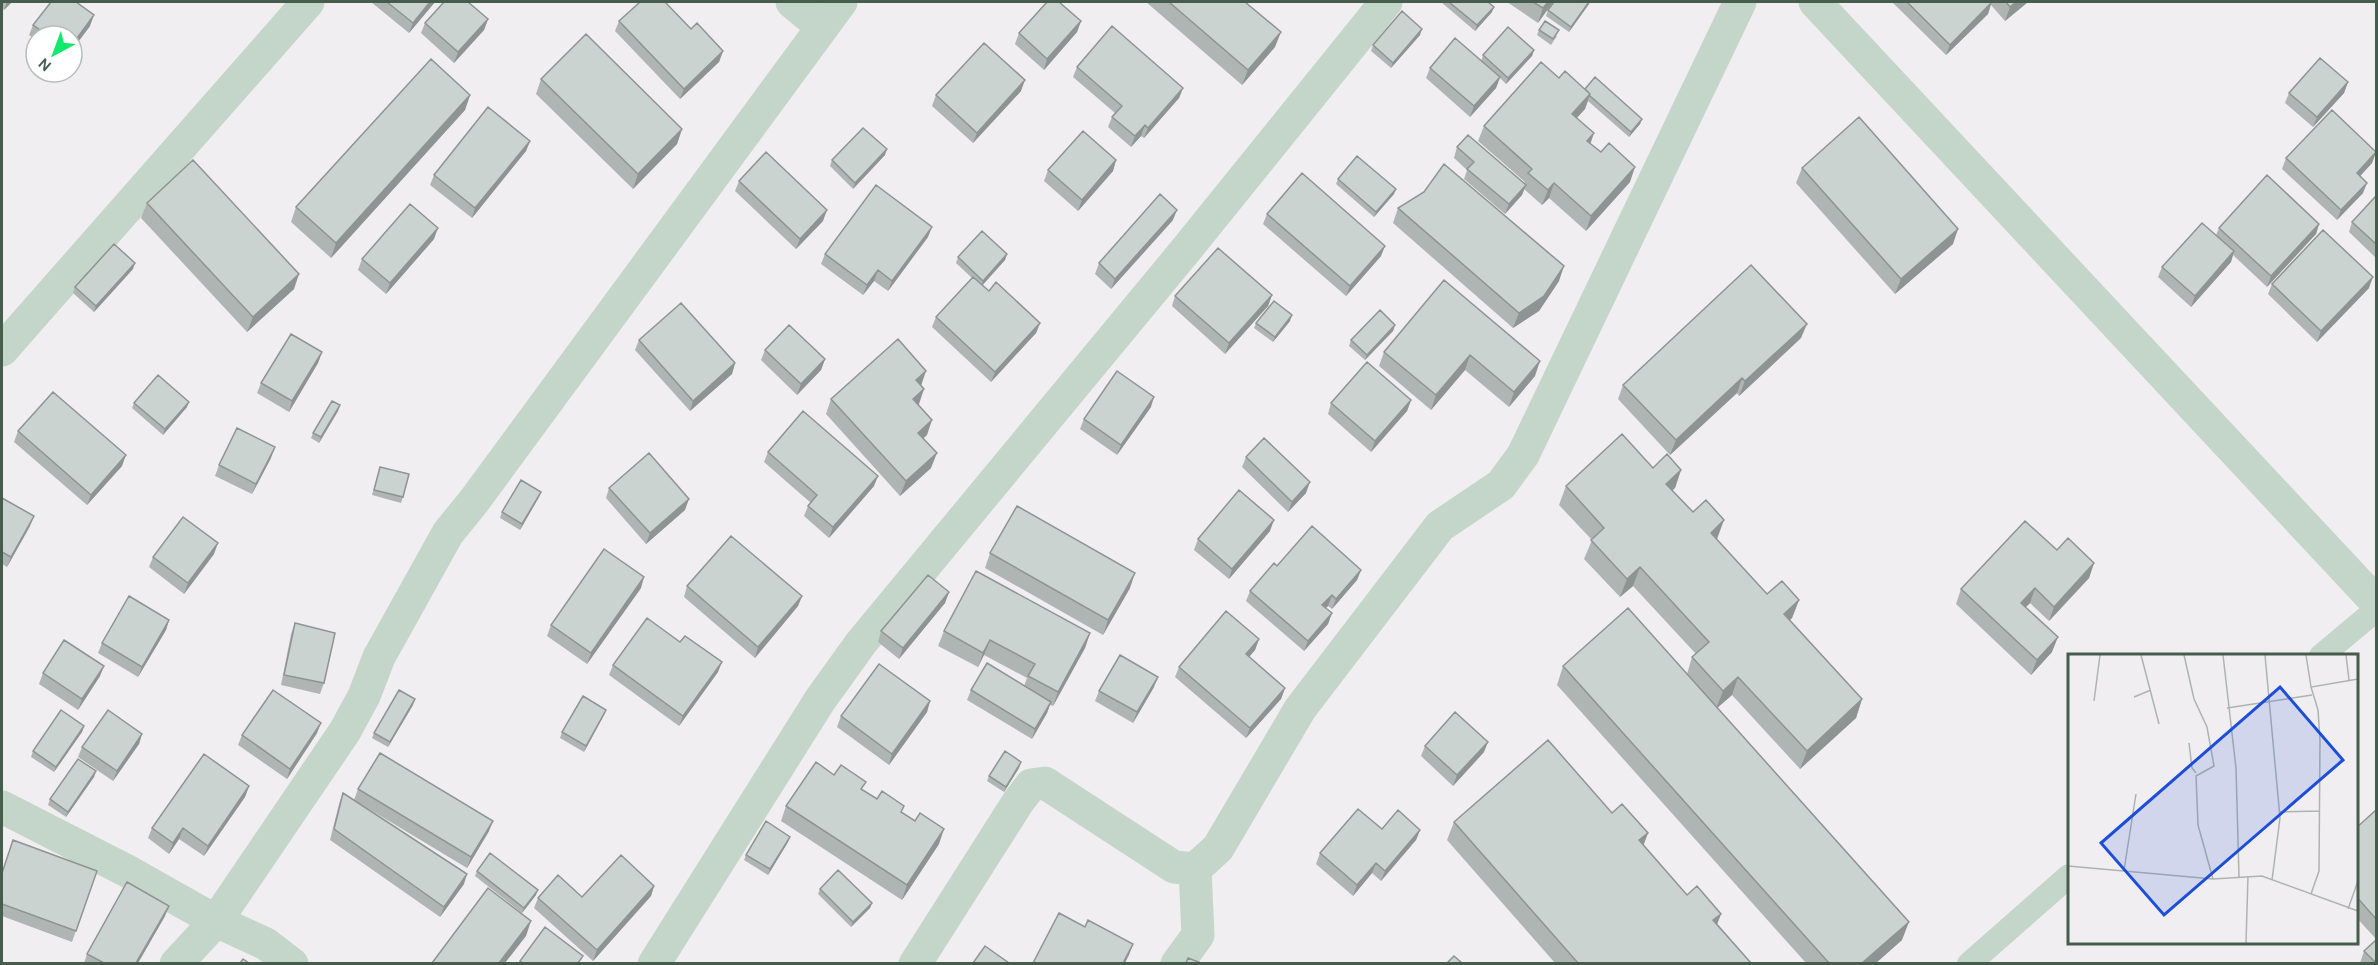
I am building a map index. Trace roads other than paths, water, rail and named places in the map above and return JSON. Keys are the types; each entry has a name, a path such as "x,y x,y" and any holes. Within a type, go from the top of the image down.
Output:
{"street":[{"path":"2,350 308,2"},
{"path":"176,963 216,921 345,731 364,696 379,657 448,533 474,501 832,14 792,2"},
{"path":"654,963 820,700 861,643 1185,251 1386,2"},
{"path":"915,963 1031,785 1045,783 1174,867 1195,868 1218,848 1300,709 1440,526 1501,485 1524,455 1740,2"},
{"path":"1815,2 2376,602"},
{"path":"2,807 121,868 216,921 266,944 292,963"},
{"path":"1177,963 1198,935 1195,868"}],"lane":[{"path":"2323,654 2376,610"},
{"path":"1969,963 2068,877"}]}
